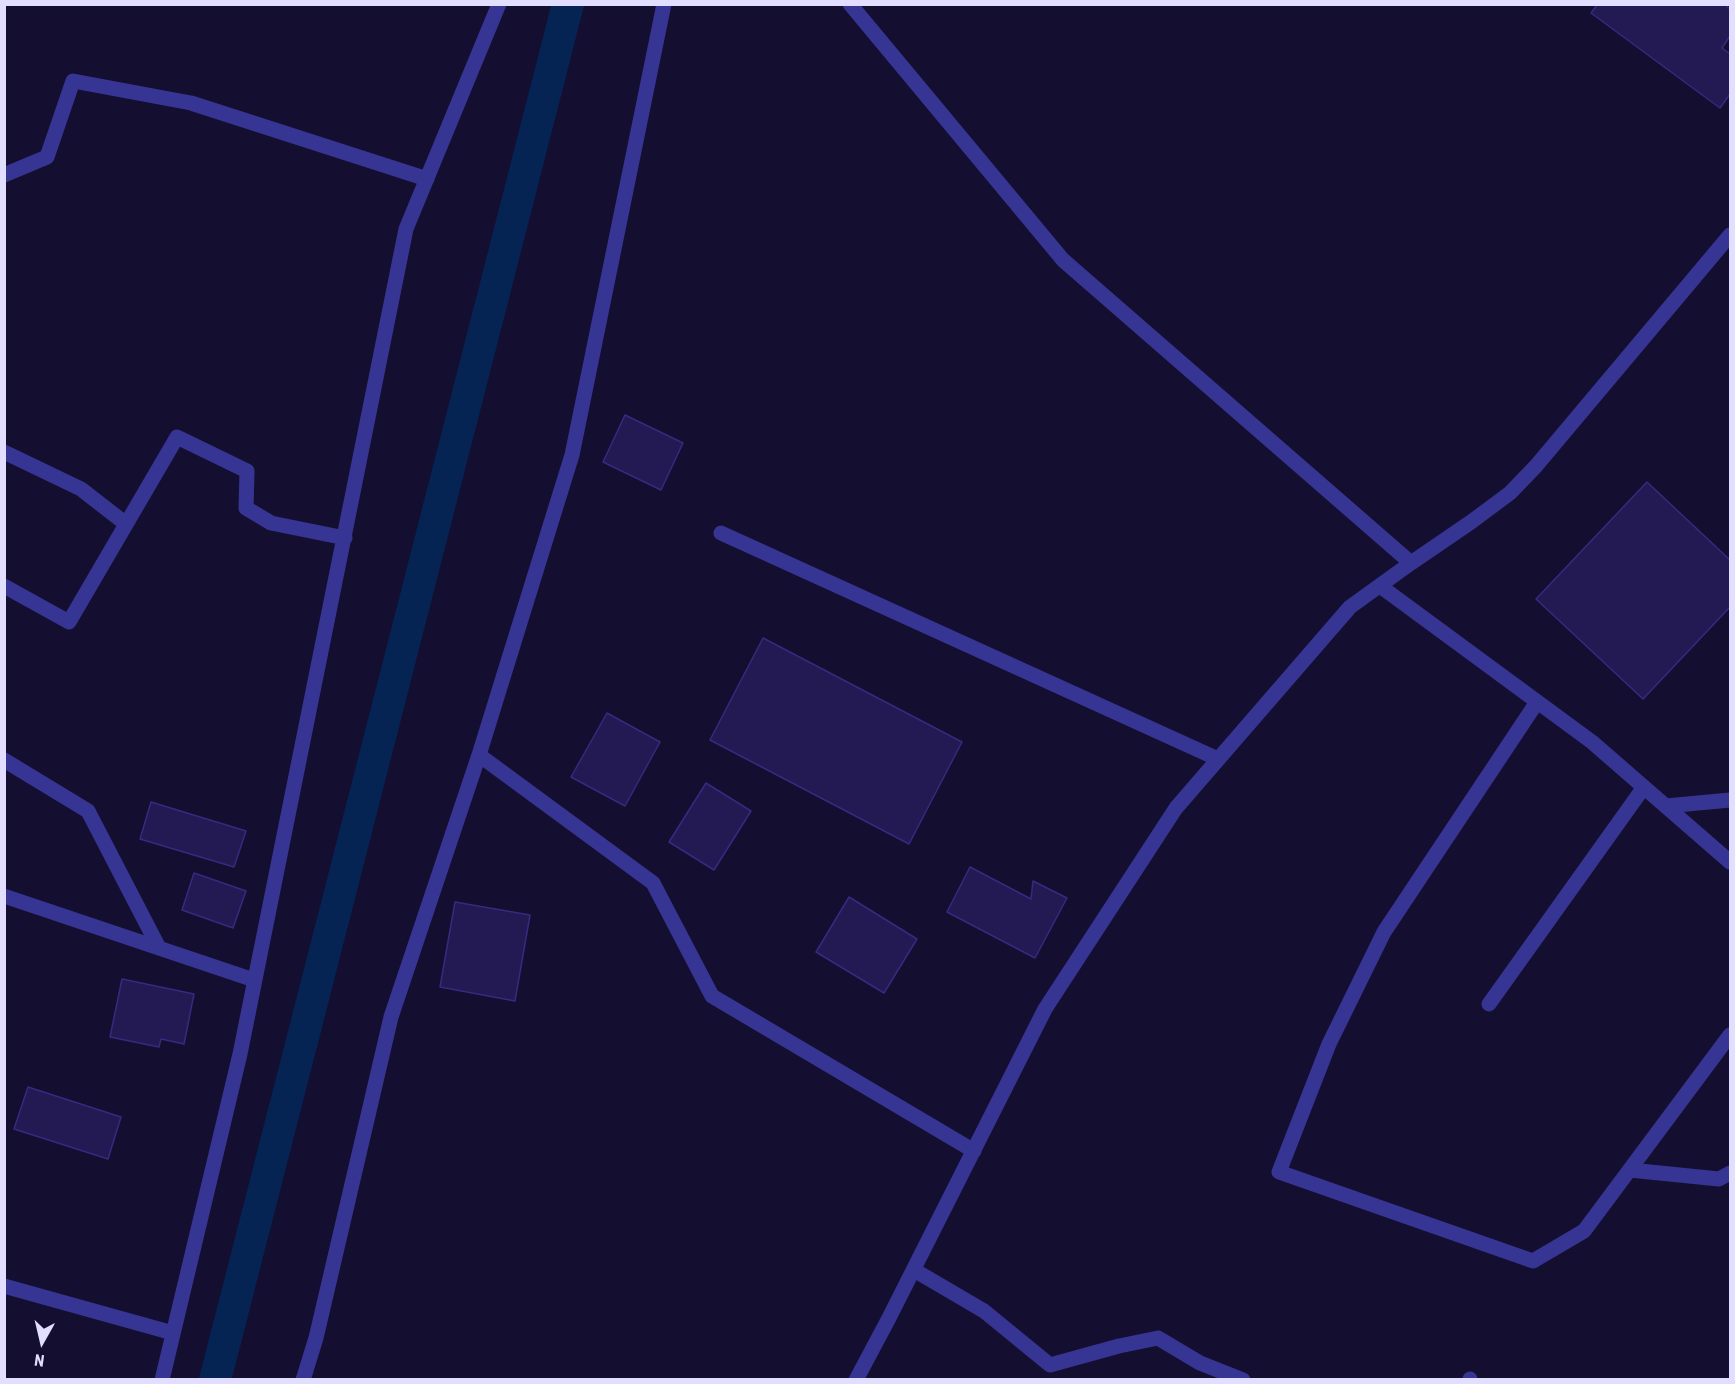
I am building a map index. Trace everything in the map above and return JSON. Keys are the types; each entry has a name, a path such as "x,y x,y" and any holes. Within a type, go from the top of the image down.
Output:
{"street":[{"path":"162,1380 240,1054 406,229 499,4"},
{"path":"303,1380 316,1338 391,1017 479,755 572,456 664,4"},
{"path":"850,4 1063,260 1411,563"},
{"path":"4,175 47,157 73,81 191,103 427,179"},
{"path":"856,1380 1045,1009 1176,808 1350,607 1510,493 1536,466 1731,236"},
{"path":"4,586 69,622 177,437 247,471 246,508 271,523 345,538"},
{"path":"4,452 81,489 126,524"},
{"path":"721,533 1218,759"},
{"path":"1380,586 1592,742 1731,862"},
{"path":"1537,702 1383,932 1329,1044 1279,1172 1533,1261 1584,1231 1731,1035"},
{"path":"479,755 653,883 712,996 974,1150"},
{"path":"4,760 88,811 159,948"},
{"path":"1489,1004 1644,787"},
{"path":"1666,806 1731,800"},
{"path":"4,896 254,980"},
{"path":"1630,1170 1719,1179 1731,1173"},
{"path":"914,1270 984,1311 1050,1365 1158,1338 1200,1363 1243,1380"},
{"path":"4,1286 173,1333"}],"building":[{"path":"1598,4 1724,4 1730,9 1730,36 1722,48 1730,54 1730,94 1720,108 1591,13"},
{"path":"625,415 683,443 661,490 603,462"},
{"path":"1647,482 1730,560 1730,607 1643,699 1536,599"},
{"path":"763,638 962,742 909,844 710,740"},
{"path":"607,713 660,742 625,806 571,777"},
{"path":"706,783 751,811 714,870 669,842"},
{"path":"151,802 246,831 234,867 140,839"},
{"path":"970,867 1031,899 1033,881 1067,898 1035,958 947,912"},
{"path":"194,873 246,891 233,928 182,910"},
{"path":"849,897 917,939 884,993 816,952"},
{"path":"455,902 530,915 515,1001 440,987"},
{"path":"122,979 194,994 184,1044 161,1039 159,1047 110,1037"},
{"path":"28,1087 121,1117 108,1159 14,1129"}],"waterway":[{"path":"215,1380 568,4"}]}
